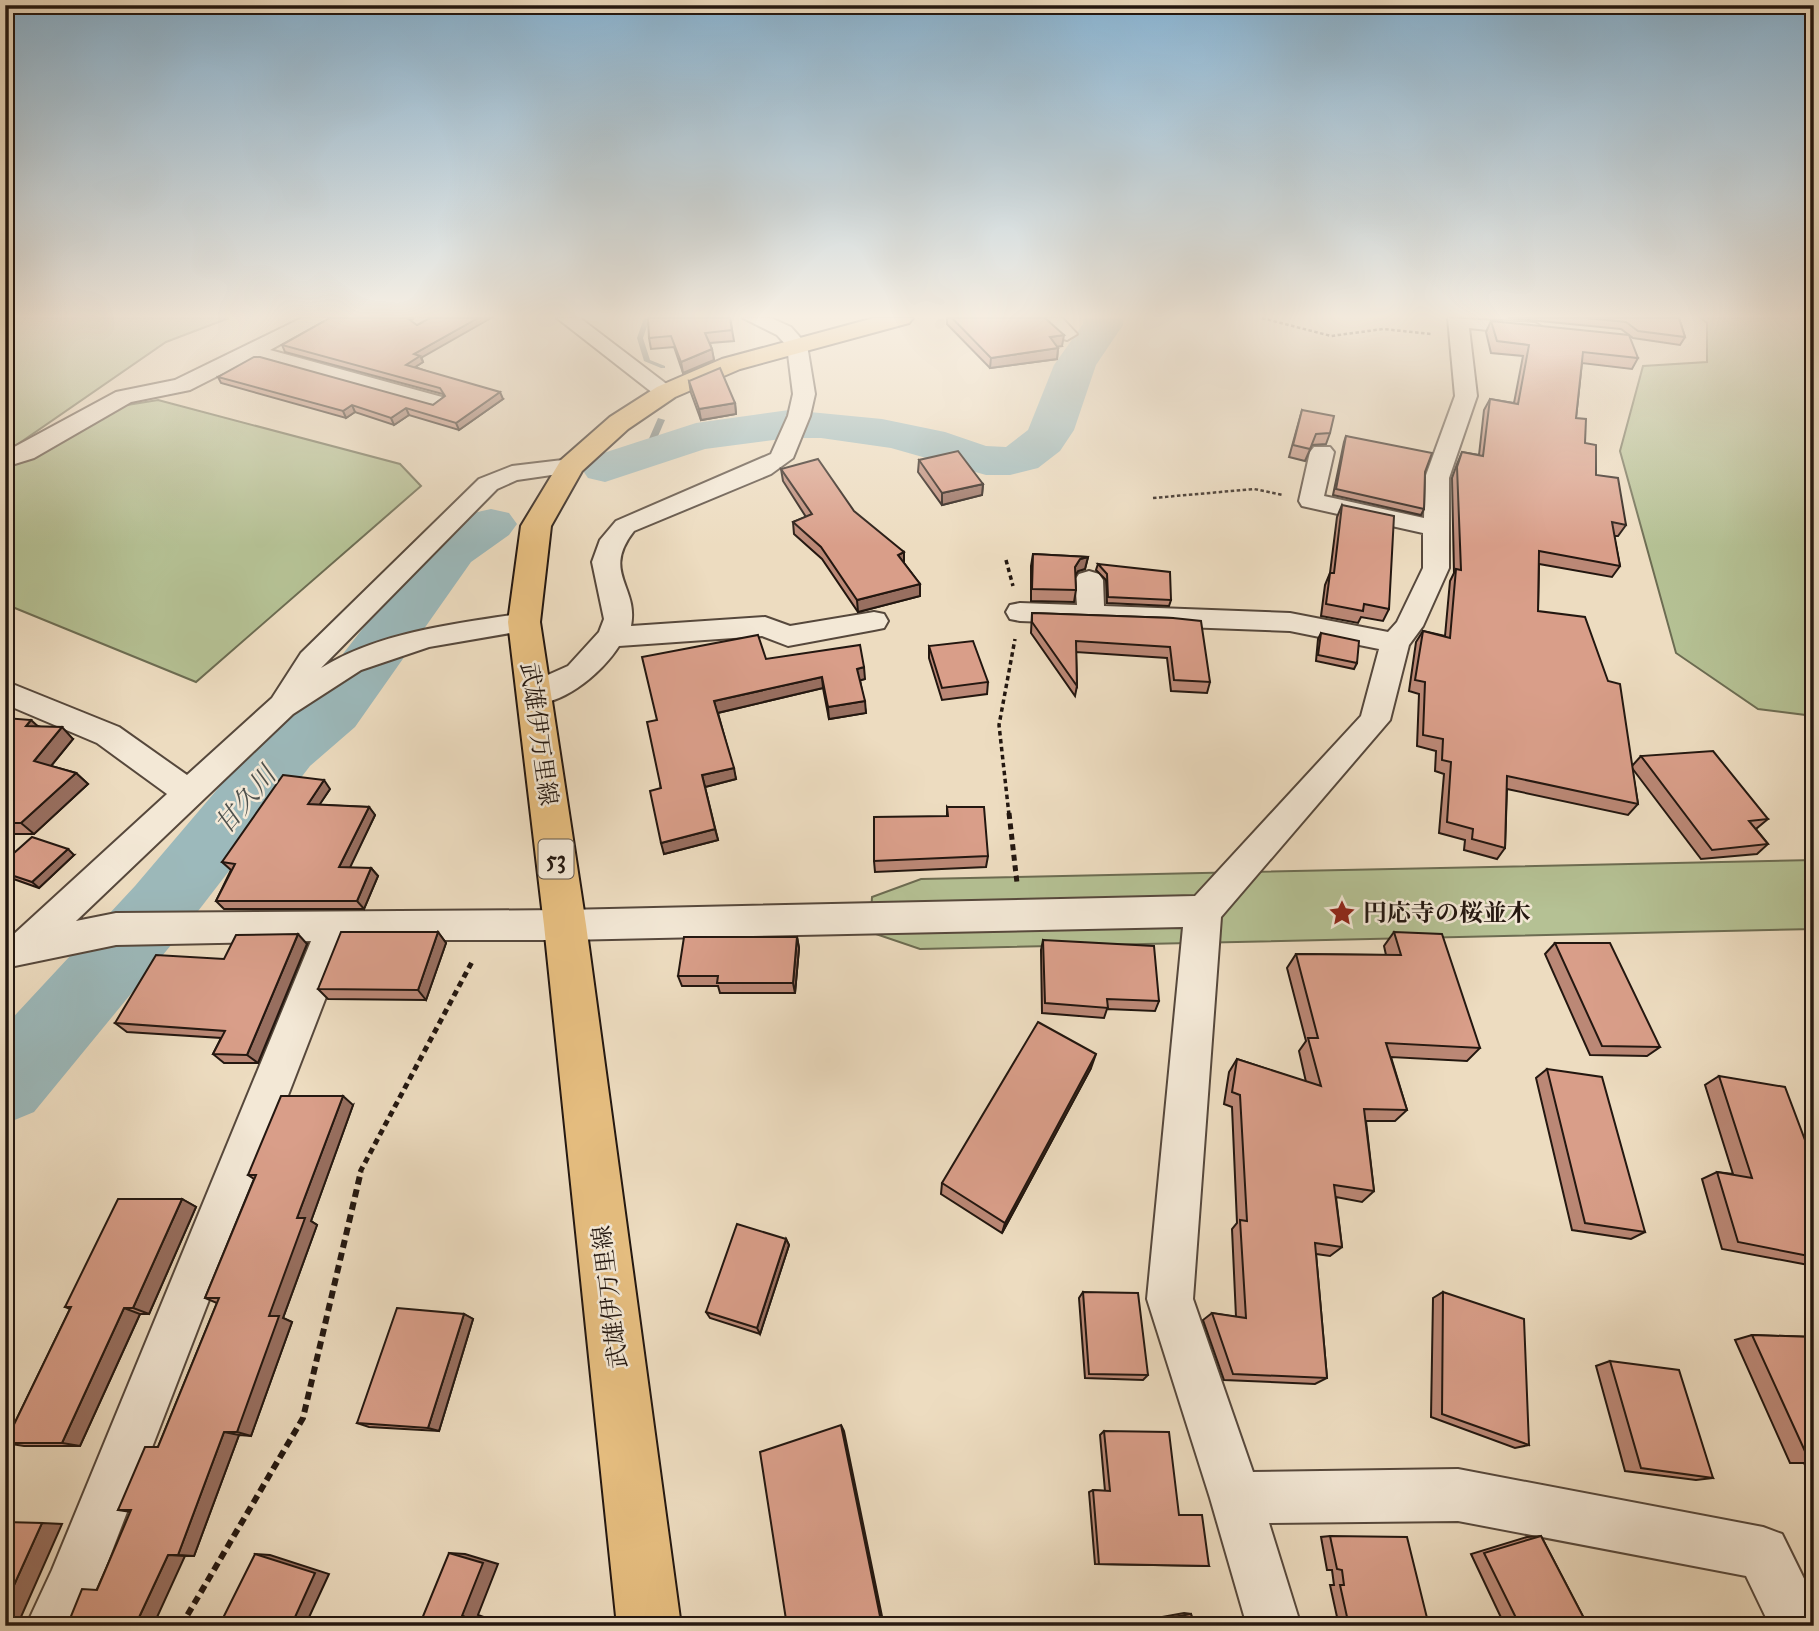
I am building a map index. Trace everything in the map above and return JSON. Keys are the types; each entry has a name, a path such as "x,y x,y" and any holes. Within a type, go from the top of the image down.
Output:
{"main road":[{"name":"武雄伊万里線","path":"649,1626 565,925 524,622 536,526 571,466 619,423 663,394"}],"street":[{"path":"5,460 26,453 124,397 138,394"},
{"path":"406,394 434,402"},
{"path":"534,694 575,677 612,637 618,621 604,568 608,544 625,526 781,457 796,425 804,394"},
{"path":"1274,1626 1236,1498 1170,1299 1198,948 1204,911 1375,720 1395,643 1409,626 1436,569 1437,478 1466,394"},
{"path":"1322,452 1311,501 1436,528"},
{"path":"282,706 311,660 488,484 512,473 571,466"},
{"path":"1089,580 1091,615"},
{"path":"1020,612 1290,622 1395,643"},
{"path":"612,637 765,626 788,636 874,621"},
{"path":"11,955 190,794 282,706 351,663 426,638 524,622"},
{"path":"5,692 108,735 190,794"},
{"path":"11,955 116,929 565,925 1204,911"},
{"path":"53,1626 82,1563 336,925"},
{"path":"1236,1498 1458,1495 1763,1553 1798,1626"}],"path":[{"path":"1153,498 1254,489 1311,501"},
{"path":"1006,560 1020,612 999,725 1021,915"},
{"path":"181,1626 303,1418 362,1165 492,925"}],"green space":[{"path":"5,394 90,394 5,453"},
{"path":"1635,394 1814,394 1814,716 1758,709 1676,653 1620,451"},
{"path":"158,400 400,464 421,486 196,682 5,604 5,469 121,406"},
{"name":"円応寺の桜並木","path":"1814,860 1814,929 920,949 870,932 872,897 921,879"}],"building":[{"path":"281,394 394,394 433,405 445,396 444,394 497,394 456,423 406,408 391,418 352,405 343,411"},
{"path":"694,394 731,394 735,403 699,409"},
{"path":"1520,394 1579,394 1576,418 1586,419 1585,443 1596,445 1596,475 1618,478 1626,525 1612,522 1620,566 1539,551 1538,611 1585,617 1608,681 1620,684 1638,804 1507,776 1505,848 1472,839 1473,829 1447,822 1451,762 1442,760 1443,739 1423,735 1425,682 1415,680 1423,631 1450,638 1456,569 1461,570 1457,467 1462,452 1483,456 1490,399 1518,404"},
{"path":"1302,410 1334,416 1330,433 1316,434 1310,449 1293,445"},
{"path":"1346,436 1432,453 1425,472 1424,509 1336,489"},
{"path":"958,451 983,484 942,493 919,460"},
{"path":"818,459 854,511 904,552 898,555 920,584 857,600 821,547 793,522 812,514 781,469"},
{"path":"1342,505 1394,516 1389,609 1364,604 1363,611 1326,604 1330,573 1334,573"},
{"path":"1033,554 1088,557 1080,559 1075,567 1076,590 1032,589"},
{"path":"1098,564 1170,572 1171,600 1108,597 1107,574"},
{"path":"1032,613 1201,621 1210,682 1174,680 1170,647 1076,641 1077,686 1032,622"},
{"path":"1321,633 1359,641 1357,663 1318,655"},
{"path":"758,635 766,659 860,645 864,667 857,669 865,701 828,707 822,677 714,701 734,768 702,775 715,829 661,843 650,791 661,788 647,722 657,720 642,657"},
{"path":"973,641 988,682 942,688 929,646"},
{"path":"5,718 31,720 26,726 62,727 34,761 76,773 21,823 5,823"},
{"path":"1713,751 1768,819 1749,821 1768,844 1712,850 1641,756"},
{"path":"283,775 324,780 308,804 369,807 339,867 371,868 357,901 216,901 235,864 222,862"},
{"path":"947,807 984,807 988,856 874,861 874,817 948,816"},
{"path":"32,837 68,849 32,882 5,873 5,861"},
{"path":"341,932 438,932 418,990 318,989"},
{"path":"1394,932 1442,934 1480,1048 1386,1043 1407,1110 1364,1109 1374,1191 1334,1185 1342,1247 1315,1243 1327,1378 1233,1374 1212,1313 1246,1318 1240,1220 1247,1221 1240,1095 1232,1092 1237,1059 1321,1086 1308,1038 1318,1038 1296,954 1401,955"},
{"path":"298,934 247,1055 213,1054 225,1031 115,1023 156,955 224,959 236,935"},
{"path":"684,937 797,937 793,983 717,983 718,976 678,976"},
{"path":"1043,940 1154,946 1159,1001 1107,999 1108,1008 1045,1003"},
{"path":"1555,943 1610,943 1660,1047 1602,1046"},
{"path":"1038,1022 1096,1054 1005,1223 942,1183"},
{"path":"1547,1069 1602,1077 1645,1232 1585,1223"},
{"path":"1719,1076 1785,1087 1814,1164 1814,1257 1738,1242 1717,1172 1752,1178"},
{"path":"281,1096 343,1096 297,1218 305,1218 269,1316 279,1316 237,1432 224,1432 178,1555 168,1555 135,1626 67,1626 82,1589 97,1590 131,1510 118,1510 145,1447 158,1447 219,1298 205,1298 256,1175 248,1175"},
{"path":"118,1199 182,1199 133,1308 124,1308 62,1443 5,1443 71,1307 65,1307"},
{"path":"737,1224 786,1239 757,1328 706,1312"},
{"path":"1083,1292 1138,1293 1148,1375 1089,1374"},
{"path":"1443,1292 1524,1319 1529,1445 1442,1414"},
{"path":"397,1308 464,1314 428,1428 357,1423"},
{"path":"1752,1335 1814,1337 1814,1460 1809,1460"},
{"path":"1610,1361 1679,1370 1713,1478 1641,1468"},
{"path":"841,1425 882,1626 787,1626 760,1452"},
{"path":"1104,1431 1169,1432 1179,1515 1202,1515 1209,1566 1099,1564 1093,1490 1110,1491"},
{"path":"5,1522 42,1523 5,1605"},
{"path":"1330,1536 1407,1537 1429,1626 1349,1626 1340,1585 1344,1585 1342,1570 1337,1569"},
{"path":"1541,1536 1588,1626 1520,1626 1484,1553"},
{"path":"449,1553 483,1563 462,1616 491,1626 419,1626"},
{"path":"255,1554 315,1573 291,1626 219,1626"},
{"path":"1191,1614 1194,1626 1128,1626 1128,1625"}],"waterway":[{"name":"甘久川","path":"605,468 696,437 726,430 789,424 854,428 891,434 986,460 1010,461 1034,451 1044,442 1057,418 1065,394"},
{"path":"648,450 661,420"},
{"name":"甘久川","path":"5,1085 160,907 288,749 333,711 452,550 491,524"}],"place":[{"name":"円応寺の桜並木","path":"1342,913"}]}
